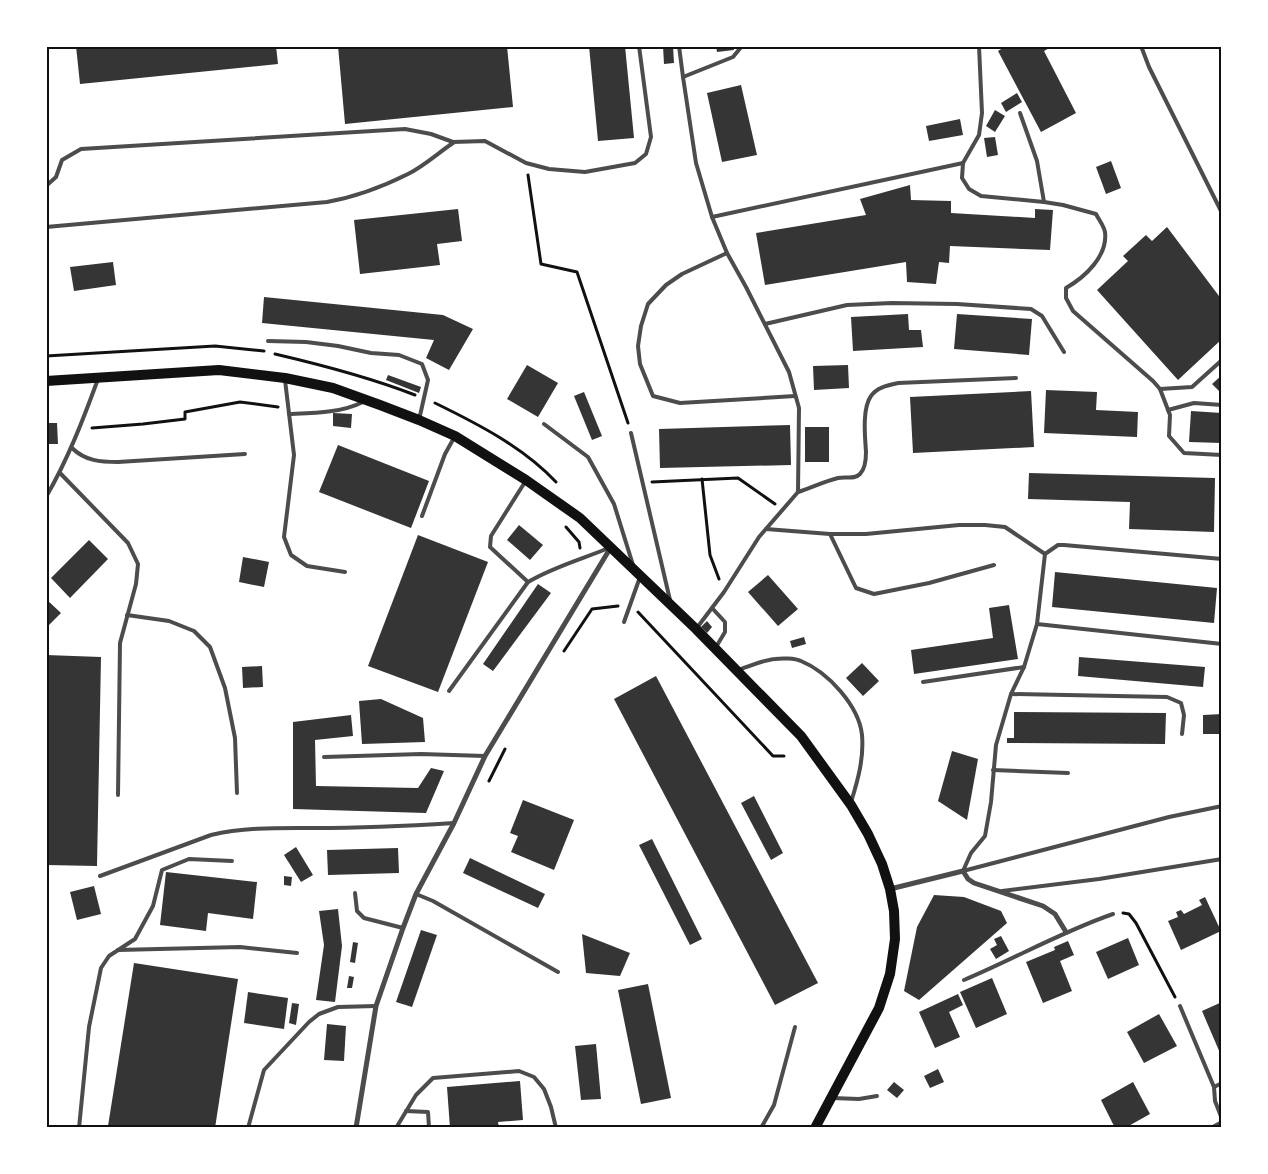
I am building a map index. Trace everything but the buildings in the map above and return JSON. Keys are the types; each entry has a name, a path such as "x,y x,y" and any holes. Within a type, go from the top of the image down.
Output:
{"main road":[{"path":"46,380 219,370 285,378 333,388 419,420 455,436 526,480 580,518 671,604 801,736 851,805 868,834 882,864 890,889 894,911 895,939 890,974 879,1008 815,1128"}],"street":[{"path":"356,1128 376,1006 416,894 454,823 486,756 611,547"},
{"path":"890,889 963,871 974,884 1043,906 1055,914 1066,932"}],"lane":[{"path":"46,186 56,177 62,160 81,149 405,130 431,134 453,142 486,141 526,163 549,169 584,172 635,163 646,154 651,137 639,46"},
{"path":"679,46 696,163 712,218 727,253 789,372 798,408 798,492"},
{"path":"683,77 733,57 742,46"},
{"path":"980,46 982,113 979,135 963,162 962,178 969,189 981,196 1044,202 1096,214 1105,230 1105,245 1097,262 1078,281 1066,288 1066,298 1073,311 1154,381 1160,389 1170,415 1169,436 1184,453 1222,456"},
{"path":"1141,46 1149,67 1222,213"},
{"path":"1020,113 1037,161 1044,202"},
{"path":"46,227 327,202 347,198 363,194 409,173 453,142"},
{"path":"712,218 963,162"},
{"path":"727,253 682,274 666,285 648,304 641,326 638,346 640,364 653,396 680,403 795,396"},
{"path":"765,324 847,305 892,302 1031,309 1042,316 1064,352"},
{"path":"268,341 306,342 400,355 422,364 428,380 419,420"},
{"path":"1160,389 1192,388 1222,360"},
{"path":"46,497 72,448 99,377"},
{"path":"285,378 294,455 284,538 291,555 307,566 345,572"},
{"path":"696,629 724,592 759,537 798,492 839,478 852,478 859,475 863,470 866,458 866,404 871,394 882,387 898,383 1016,378"},
{"path":"289,414 326,412 352,407 366,400"},
{"path":"1168,410 1194,403 1222,405"},
{"path":"544,424 588,457 614,504 638,572 624,622"},
{"path":"631,433 671,604"},
{"path":"422,516 445,454 455,436"},
{"path":"72,448 80,456 99,462 245,454"},
{"path":"60,473 128,543 138,564 136,584 120,644 118,795"},
{"path":"526,480 491,536 490,547 528,582"},
{"path":"766,529 830,534 866,534 959,525 985,525 1005,527 1045,554"},
{"path":"830,534 856,588 874,594 929,584 994,565"},
{"path":"963,871 971,852 985,836 992,802 996,745 1011,694 1024,667 1036,624 1045,554 1058,545 1064,545 1222,559"},
{"path":"449,692 528,582 546,571 568,565 611,547"},
{"path":"712,608 725,622 726,632 715,648"},
{"path":"128,615 169,621 194,631 210,647 225,688 235,738 237,793"},
{"path":"1036,624 1222,644"},
{"path":"737,670 775,659 800,660 824,675 851,704 858,719 862,735 860,771 851,805"},
{"path":"923,682 1024,667"},
{"path":"1011,694 1166,697 1181,703 1184,715 1182,734"},
{"path":"324,757 420,754 486,756"},
{"path":"993,770 1068,773"},
{"path":"963,871 1169,817 1222,806"},
{"path":"100,876 211,835 228,831 260,828 454,823"},
{"path":"79,1128 89,1027 101,968 109,956 135,939 152,906 162,870 190,860 232,861"},
{"path":"998,892 1222,860"},
{"path":"355,893 357,911 364,918 403,928"},
{"path":"416,894 433,901 558,972"},
{"path":"964,980 1066,932 1113,914"},
{"path":"118,950 240,948 297,953"},
{"path":"248,1128 264,1070 308,1022 319,1014 338,1008 376,1006"},
{"path":"1180,1006 1214,1087 1215,1101 1222,1121 1211,1128"},
{"path":"761,1128 774,1105 795,1026"},
{"path":"396,1128 416,1095 433,1078 519,1071 534,1077 544,1089 551,1106 556,1128"},
{"path":"1214,1087 1222,1083"},
{"path":"832,1098 858,1099 877,1096"},
{"path":"406,1111 428,1112 429,1128"}],"path":[{"path":"526,163 541,264 577,272 631,433"},
{"path":"80,429 185,419 185,412 240,402 288,408"},
{"path":"642,482 738,478 770,501"},
{"path":"702,479 710,554 724,592"},
{"path":"560,658 592,610 616,606 636,610 773,756 784,756"},
{"path":"486,787 506,747"},
{"path":"1113,914 1121,912 1129,914 1136,923 1180,1006"}]}
